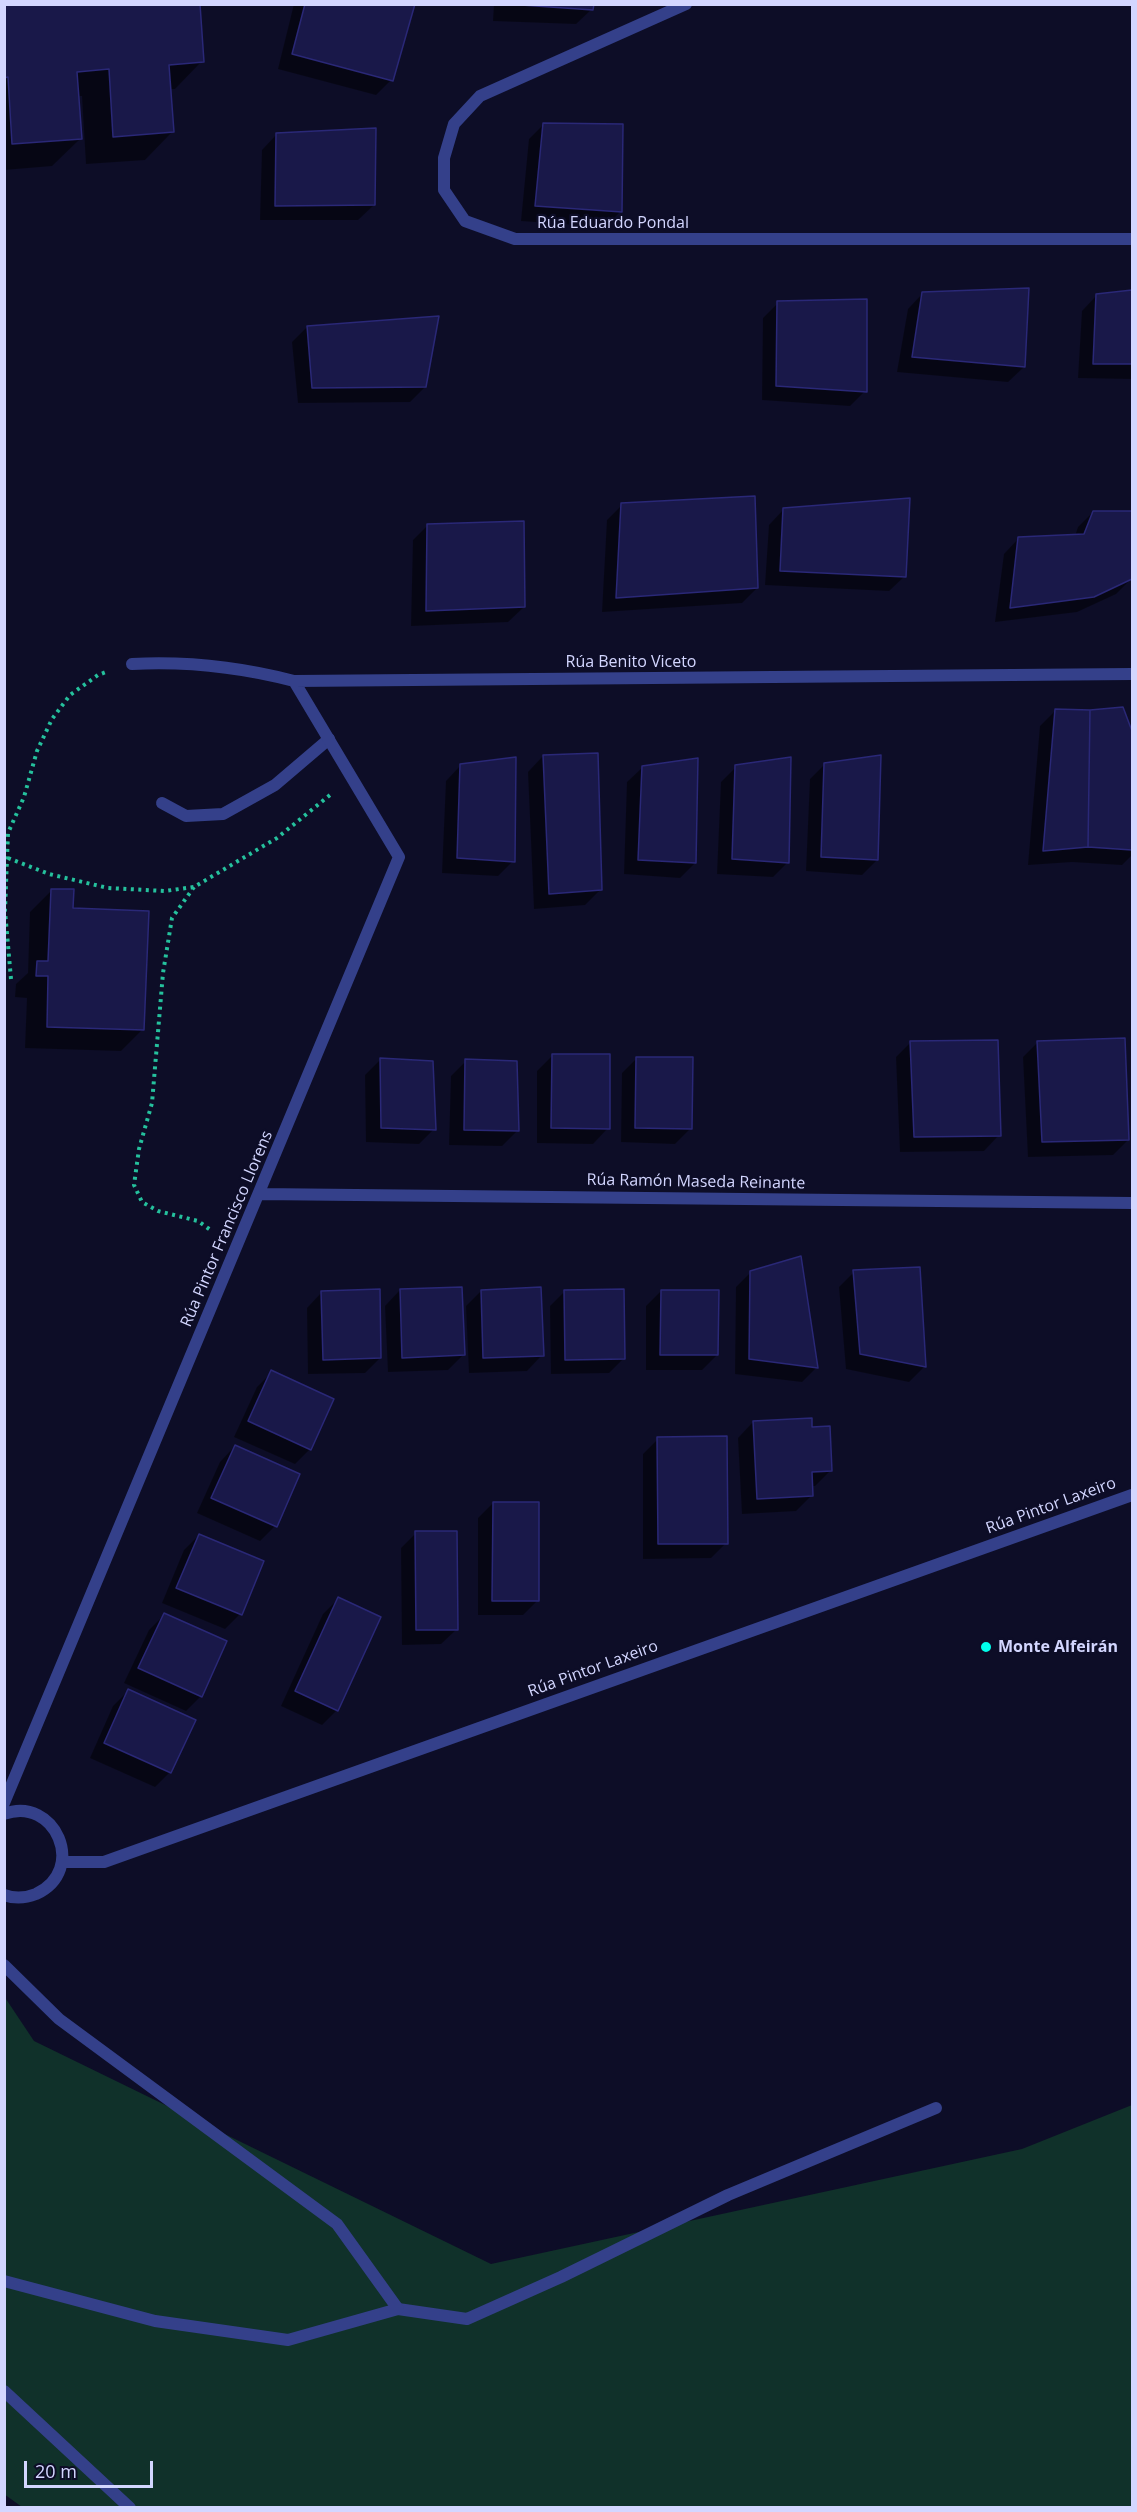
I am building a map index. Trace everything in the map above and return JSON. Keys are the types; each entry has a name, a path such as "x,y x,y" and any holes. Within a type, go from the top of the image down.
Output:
{"street":[{"name":"Rúa Eduardo Pondal","path":"686,4 480,96 454,124 444,158 444,190 465,221 515,239 1132,239"},
{"name":"Rúa Benito Viceto","path":"132,664 200,663 262,672 294,681 1132,674"},
{"name":"Rúa Pintor Francisco Llorens","path":"4,1803 399,857 294,681"},
{"path":"162,802 186,816 223,814 275,785 328,739"},
{"name":"Rúa Ramón Maseda Reinante","path":"259,1194 1132,1203"},
{"name":"Rúa Pintor Laxeiro","path":"62,1862 104,1862 1132,1495"},
{"path":"4,1814 22,1811 34,1813 45,1819 54,1827 63,1850 62,1862 55,1878 43,1891 20,1898 6,1899"},
{"path":"4,1965 59,2019 337,2224 398,2309"},
{"path":"4,2281 155,2321 288,2340 398,2309 467,2319 561,2277 728,2195 936,2108"},
{"path":"4,2391 130,2508"}],"path":[{"path":"11,979 4,911 8,833 24,796 37,751 52,719 70,694 98,675 132,664"},
{"path":"6,859 49,874 108,888 165,891 194,887 277,838 352,778"},
{"path":"194,887 172,918 163,973 152,1103 139,1149 134,1185 142,1202 159,1211 198,1221 237,1248"}],"green space":[{"path":"4,1996 34,2041 491,2264 1022,2149 1132,2105 1132,2507 22,2507 4,2494"}],"building":[{"path":"4,4 200,4 204,62 169,65 174,132 113,137 109,69 77,72 82,139 12,144 8,77 4,78"},
{"path":"305,4 415,4 393,81 292,54"},
{"path":"507,4 594,4 593,10"},
{"path":"543,123 623,124 622,212 535,206"},
{"path":"376,128 375,205 275,206 276,133"},
{"path":"1029,288 1025,367 912,357 922,292"},
{"path":"1132,290 1132,364 1093,364 1096,294"},
{"path":"867,299 867,392 776,386 777,301"},
{"path":"439,316 426,387 312,388 307,326"},
{"path":"755,496 758,588 616,598 621,503"},
{"path":"910,498 906,577 780,571 783,508"},
{"path":"1093,511 1132,511 1132,579 1094,597 1010,608 1018,537 1084,534"},
{"path":"524,521 525,607 426,611 427,524"},
{"path":"1123,707 1132,731 1132,850 1088,847 1090,710"},
{"path":"1055,709 1090,710 1088,847 1043,851"},
{"path":"598,753 602,890 549,894 543,755"},
{"path":"881,755 878,860 821,857 824,763"},
{"path":"516,757 515,862 457,858 460,764"},
{"path":"791,757 789,863 732,859 735,765"},
{"path":"698,758 696,863 638,860 642,766"},
{"path":"51,889 74,889 73,908 149,911 144,1030 47,1027 48,976 36,976 37,961 48,961"},
{"path":"1125,1038 1129,1140 1042,1142 1037,1041"},
{"path":"998,1040 1001,1136 914,1137 910,1041"},
{"path":"552,1054 610,1054 610,1129 551,1128"},
{"path":"636,1057 693,1057 692,1129 635,1128"},
{"path":"380,1058 433,1061 436,1130 381,1128"},
{"path":"465,1059 517,1061 519,1131 464,1130"},
{"path":"801,1256 818,1368 749,1359 750,1271"},
{"path":"920,1267 926,1367 860,1354 853,1270"},
{"path":"462,1287 465,1355 402,1358 400,1289"},
{"path":"541,1287 544,1356 483,1358 481,1290"},
{"path":"380,1289 381,1358 323,1360 321,1291"},
{"path":"624,1289 625,1359 565,1360 564,1290"},
{"path":"661,1290 719,1290 718,1355 660,1355"},
{"path":"271,1370 334,1399 311,1450 248,1421"},
{"path":"812,1418 812,1427 830,1426 832,1471 812,1472 813,1496 757,1499 753,1421"},
{"path":"727,1436 728,1544 658,1544 657,1437"},
{"path":"235,1445 300,1474 277,1527 211,1498"},
{"path":"493,1502 539,1502 539,1601 492,1601"},
{"path":"415,1531 457,1531 458,1630 416,1630"},
{"path":"199,1534 264,1561 242,1615 176,1588"},
{"path":"338,1597 381,1617 338,1711 295,1691"},
{"path":"164,1613 227,1641 202,1697 138,1668"},
{"path":"128,1689 196,1720 171,1773 104,1743"}],"place":[{"name":"Monte Alfeirán","path":"986,1647"}]}
